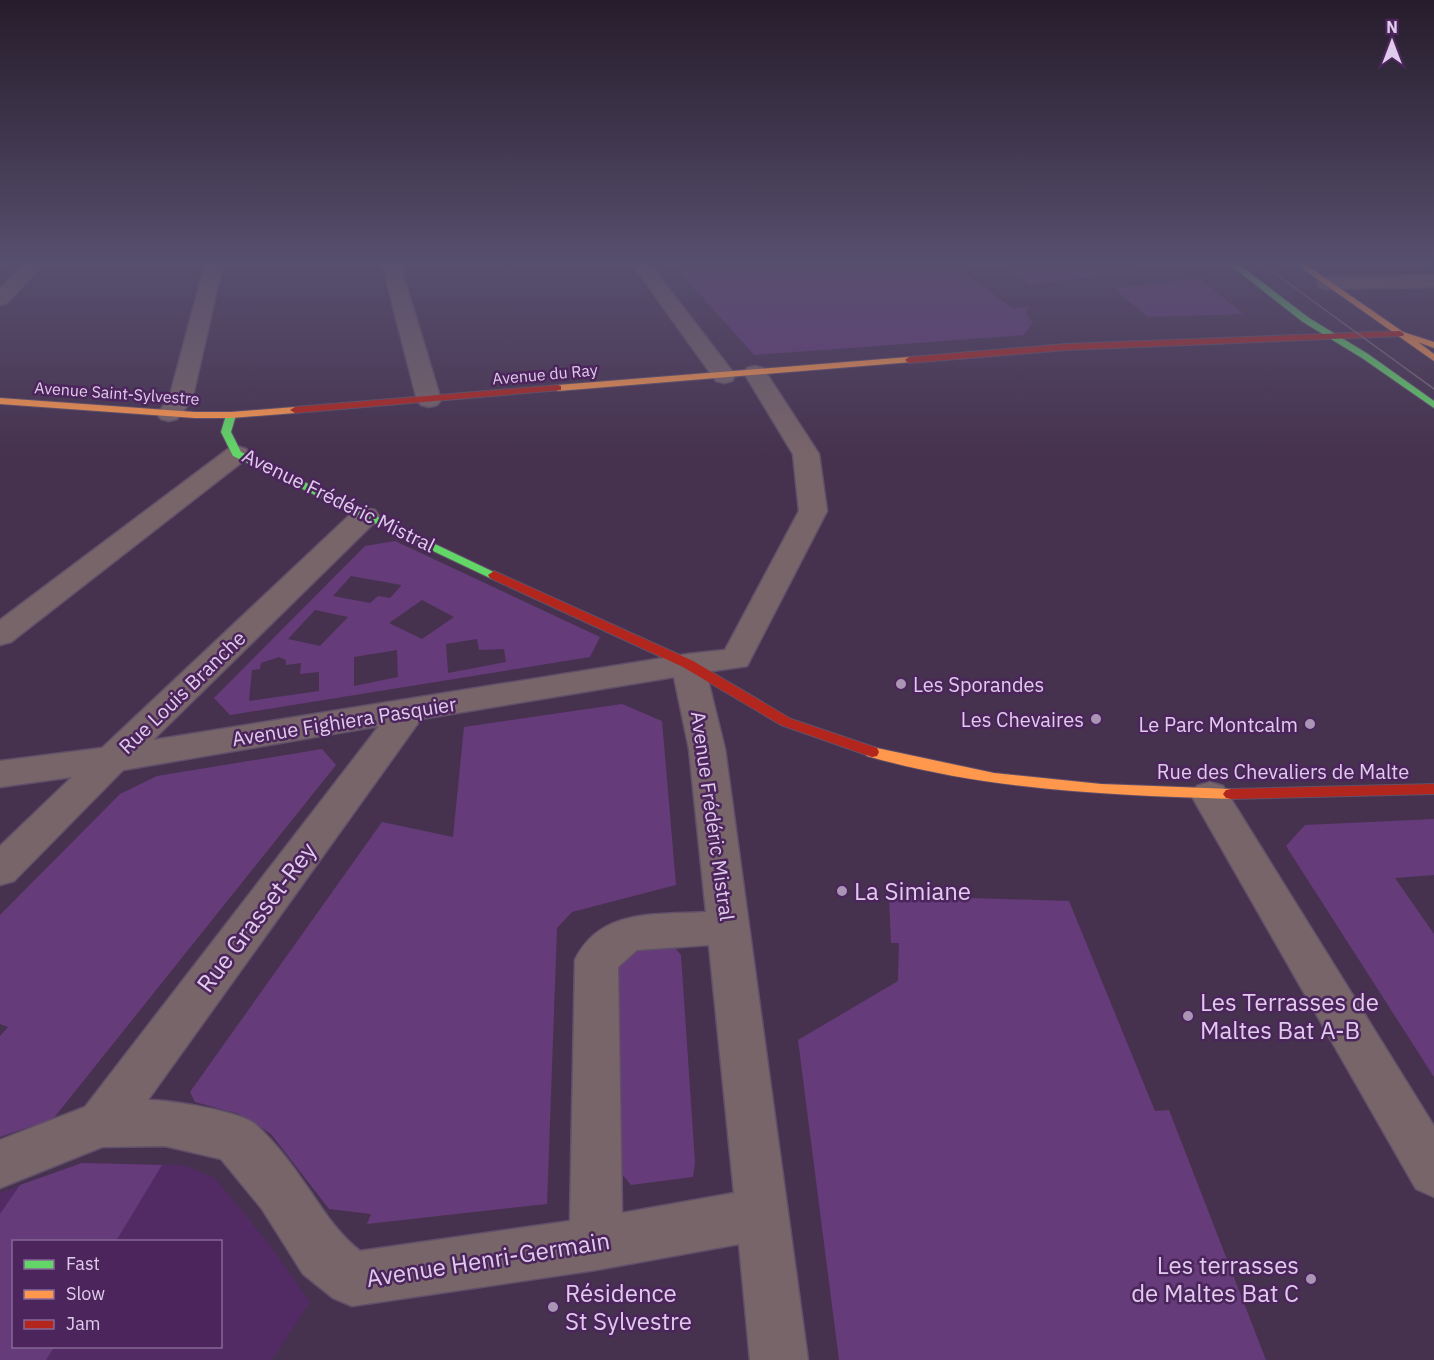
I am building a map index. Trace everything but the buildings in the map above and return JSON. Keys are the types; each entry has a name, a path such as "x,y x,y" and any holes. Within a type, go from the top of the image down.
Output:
{"main road":[{"path":"1318,327 1365,356 1434,405"},
{"path":"1391,327 1434,358"},
{"name":"Avenue du Ray","path":"1400,334 1434,345"},
{"name":"Avenue du Ray","path":"231,415 1075,346 1434,334"},
{"name":"Avenue Saint-Sylvestre","path":"0,401 169,414 231,415"},
{"name":"Avenue Frédéric Mistral","path":"231,415 226,432 237,454 365,516 688,664"},
{"name":"Rue des Chevaliers de Malte","path":"688,664 786,722 876,753 994,778 1101,789 1210,795 1434,789"}],"street":[{"path":"169,414 180,400 198,327"},
{"path":"409,327 429,400"},
{"path":"688,327 724,376"},
{"name":"Avenue Fighiera Pasquier","path":"0,774 112,759 688,664 736,659 813,511 806,454 755,373"},
{"path":"0,635 237,454"},
{"name":"Rue Louis Branche","path":"0,870 365,516"},
{"name":"Avenue Frédéric Mistral","path":"688,664 707,749 779,1360"},
{"name":"Rue Grasset-Rey","path":"102,1125 410,710"},
{"path":"1210,795 1434,1172"},
{"path":"596,1244 596,960 627,934 729,927"},
{"name":"Avenue Henri-Germain","path":"0,1164 102,1125 165,1122 236,1139 280,1191 322,1255 352,1279 596,1244 763,1214"}],"shaded area":[{"path":"729,327 1029,327 1024,335 754,355"},
{"path":"395,541 600,637 590,657 230,715 214,698 365,546","holes":["351,576 401,585 390,598 378,596 370,603 333,596","422,600 454,617 422,639 389,623","315,610 348,617 320,646 288,639","477,639 479,650 504,649 506,662 448,673 446,644","397,650 398,677 354,686 354,657","279,657 286,660 286,665 301,663 300,674 319,672 319,691 249,701 252,670 260,669 261,663"]},
{"path":"622,704 662,721 676,885 572,912 557,928 547,1204 367,1224 371,1214 329,1209 271,1134 239,1114 195,1102 190,1092 382,822 453,837 464,727"},
{"path":"322,749 336,765 53,1119 0,1137 0,1036 8,1027 0,1024 0,915 120,794 157,776"},
{"path":"1434,819 1434,875 1395,878 1434,934 1434,1077 1286,846 1305,825"},
{"path":"889,897 1069,901 1155,1111 1169,1110 1266,1360 839,1360 798,1040 898,981 899,943 891,943"},
{"path":"674,947 681,955 695,1163 693,1177 631,1185 618,1169 617,960 631,949"},
{"path":"82,1163 184,1165 215,1178 269,1244 310,1302 272,1360 0,1360 0,1193"},
{"path":"82,1163 162,1165 117,1240 12,1240 12,1348 53,1348 46,1360 0,1360 0,1214 20,1185"}],"tram line":[{"path":"1349,327 1434,389"}],"traffic: fast":[{"path":"1318,327 1365,356 1434,405"},
{"path":"231,415 226,432 237,454 494,575"}],"traffic: slow":[{"path":"1390,327 1434,358"},
{"path":"1400,334 1434,345"},
{"path":"558,388 909,360"},
{"path":"0,401 195,415 295,410"},
{"path":"872,752 994,778 1101,789 1231,794"}],"traffic: jam":[{"path":"909,360 1066,347 1400,334"},
{"path":"295,410 558,388"},
{"path":"494,575 688,664 786,722 872,752"},
{"path":"1231,794 1434,789"}],"place":[{"name":"Les Sporandes","path":"901,684"},
{"name":"Les Chevaires","path":"1096,719"},
{"name":"Le Parc Montcalm","path":"1310,724"},
{"name":"La Simiane","path":"842,891"},
{"name":"Les Terrasses de Maltes Bat A-B","path":"1188,1016"},
{"name":"Les terrasses de Maltes Bat C","path":"1311,1279"},
{"name":"Résidence St Sylvestre","path":"553,1307"}]}
